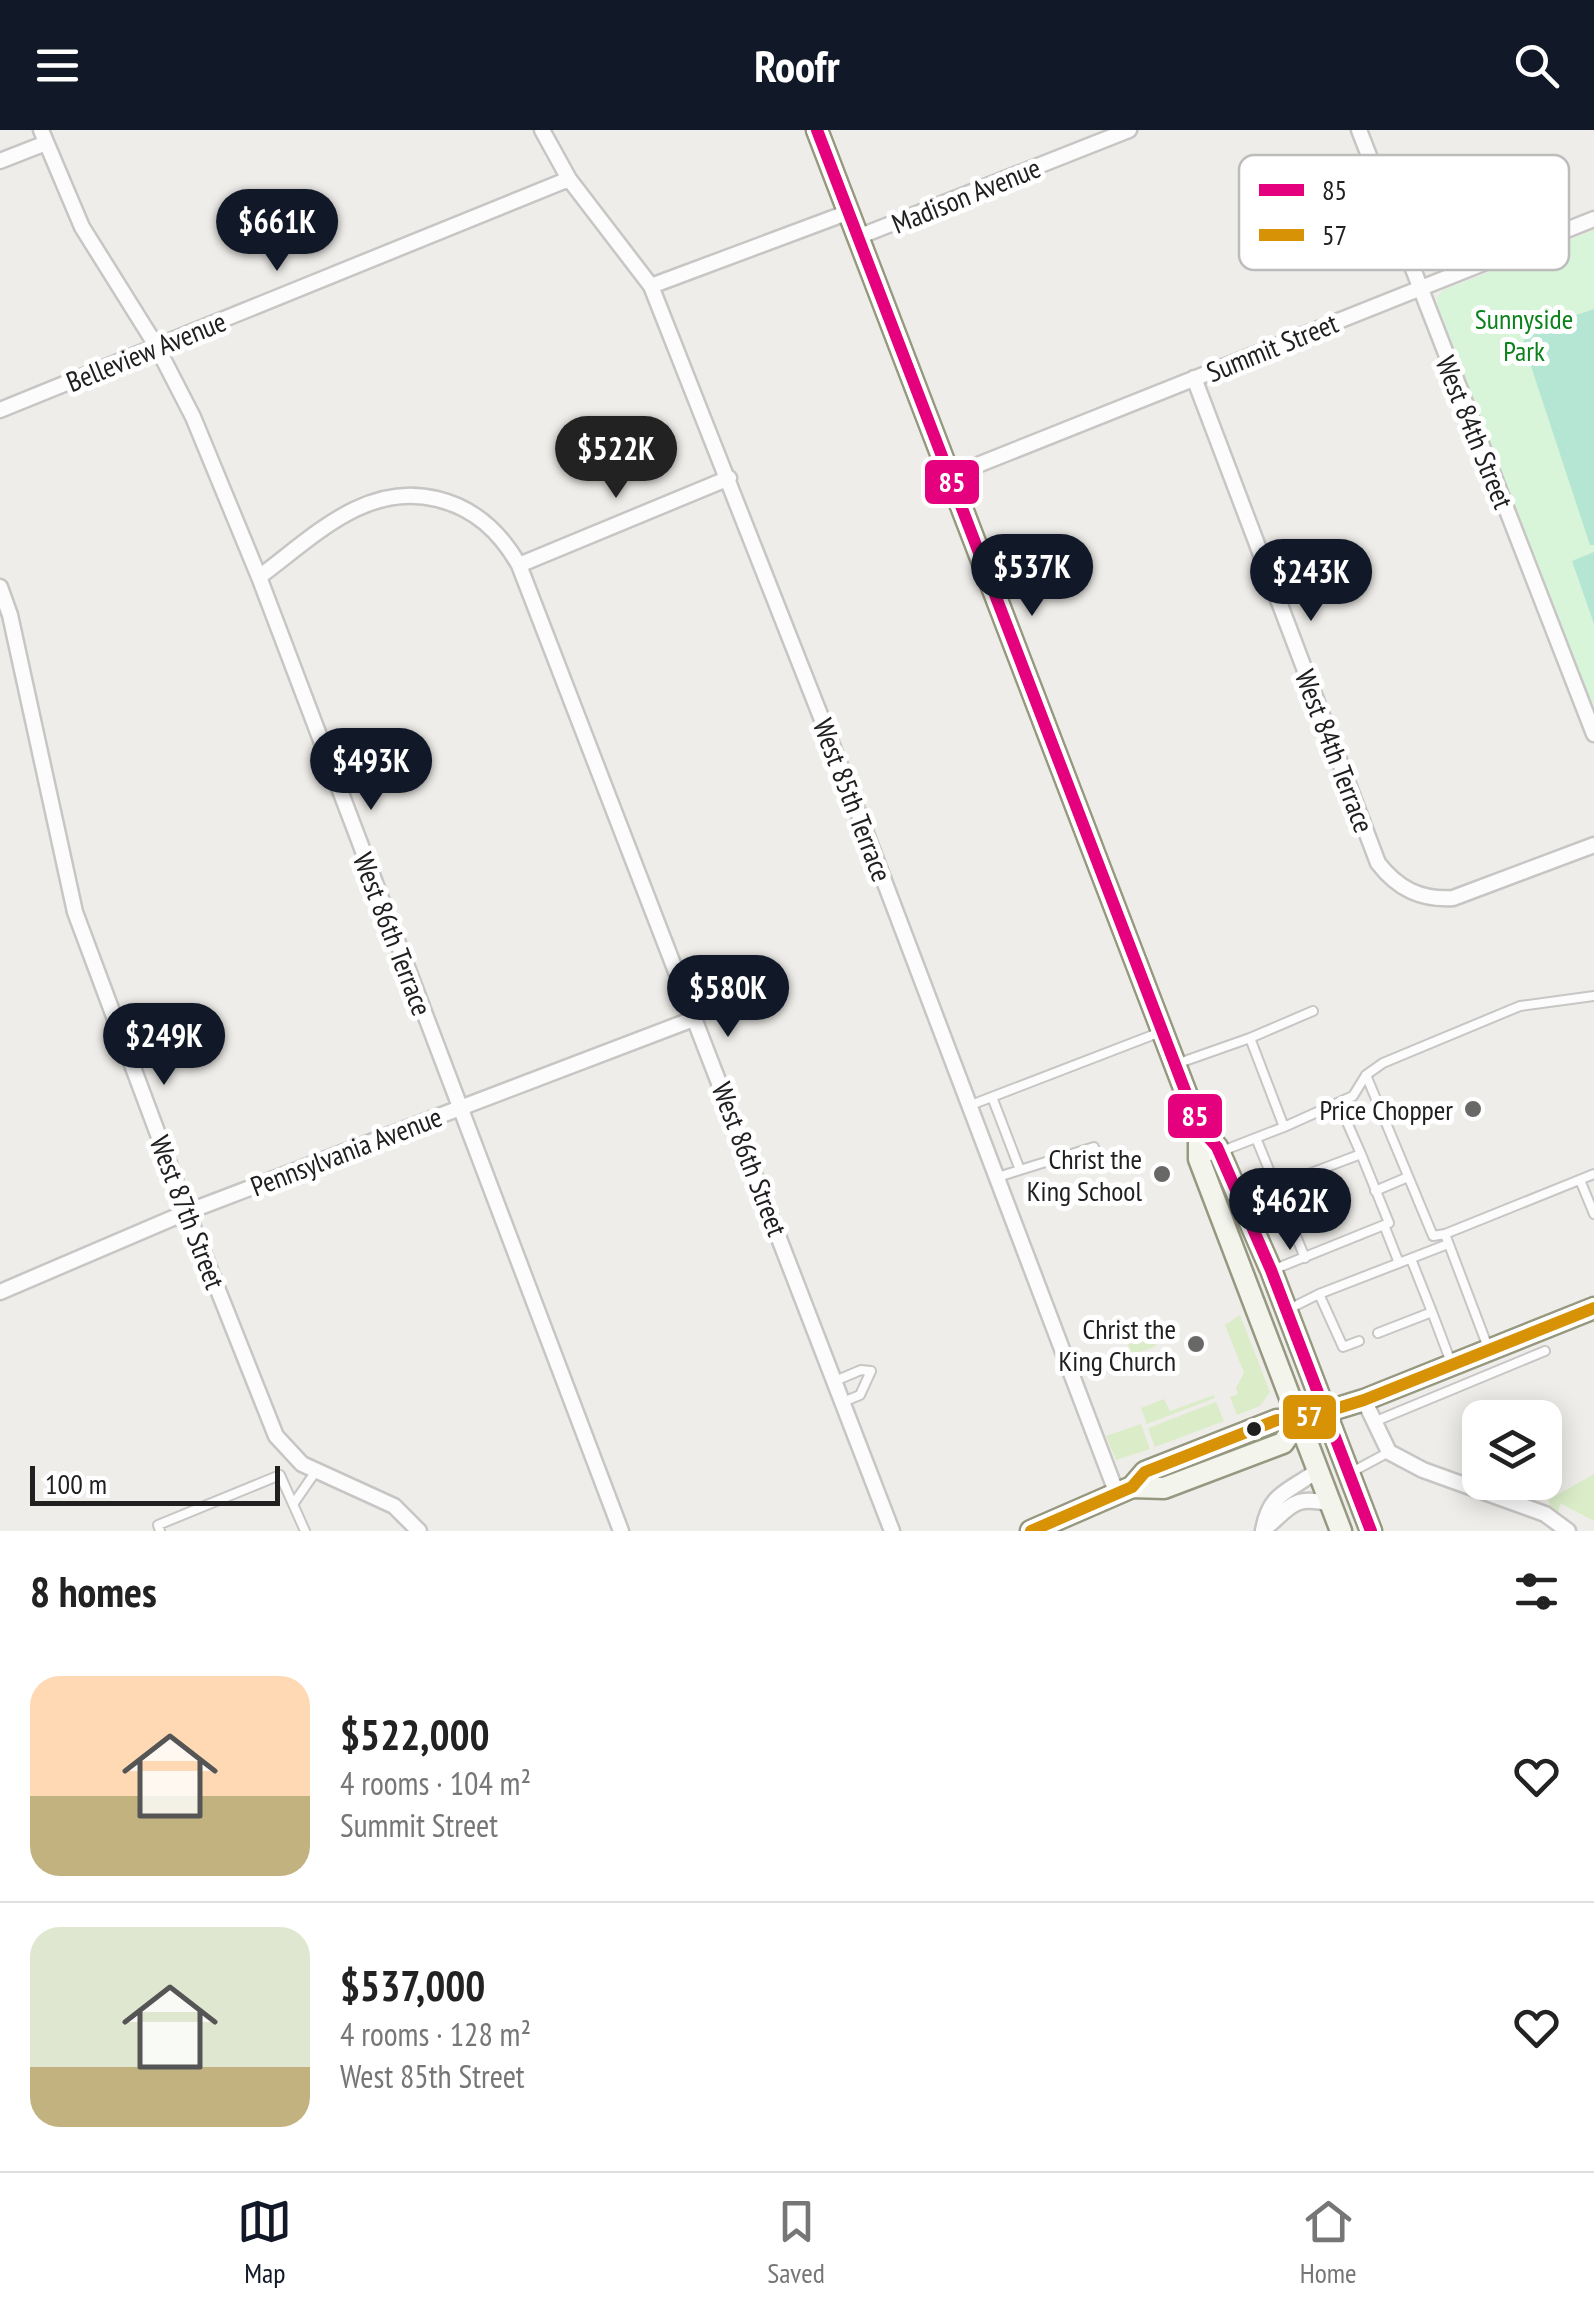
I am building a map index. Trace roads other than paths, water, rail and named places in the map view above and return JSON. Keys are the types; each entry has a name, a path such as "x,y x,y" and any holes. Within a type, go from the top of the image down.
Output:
{"main road":[{"path":"817,130 1210,1156 1299,1420 1341,1531"},
{"path":"1210,1156 1240,1200 1271,1270 1371,1531"},
{"path":"1032,1531 1125,1490 1164,1488 1283,1444 1299,1420 1364,1400 1594,1308"}],"street":[{"name":"West 85th Terrace","path":"542,130 569,179 651,286 729,478 997,1178 1125,1490"},
{"name":"Madison Avenue","path":"858,237 1129,130"},
{"name":"West 84th Street","path":"1359,130 1368,155"},
{"path":"0,161 44,136"},
{"name":"West 86th Terrace","path":"44,136 82,227 156,347 193,417 258,577 621,1531"},
{"name":"Belleview Avenue","path":"0,410 569,179"},
{"name":"Madison Avenue","path":"651,286 848,212"},
{"name":"Summit Street","path":"1569,229 1594,219"},
{"name":"West 84th Street","path":"1411,270 1594,734"},
{"name":"Summit Street","path":"950,476 1464,270"},
{"name":"West 84th Terrace","path":"1194,378 1378,864 1389,878 1416,895 1453,898 1594,845"},
{"path":"258,577 343,514 383,496 416,494 454,503 483,520 520,565 729,478"},
{"name":"West 86th Street","path":"520,565 892,1531"},
{"name":"West 87th Street","path":"0,587 10,615 74,912 276,1436 302,1464 394,1506 419,1531"},
{"name":"Pennsylvania Avenue","path":"0,1292 187,1212 696,1018"},
{"path":"1364,1400 1389,1452 1423,1470 1546,1514 1568,1531"},
{"path":"1263,1530 1272,1501 1318,1470"},
{"path":"1263,1530 1290,1504 1314,1500 1331,1504"}],"lane":[{"path":"1210,1156 1339,1104 1354,1096 1366,1075 1383,1063 1520,1006 1593,999"},
{"path":"1175,1065 1313,1011"},
{"path":"969,1106 1162,1031"},
{"path":"1250,1038 1284,1127"},
{"path":"1366,1075 1432,1236 1594,1174"},
{"path":"992,1098 1020,1170"},
{"path":"1271,1270 1389,1223 1339,1104"},
{"path":"1256,1138 1305,1258"},
{"path":"997,1178 1094,1146"},
{"path":"1240,1200 1361,1154"},
{"path":"1376,1191 1408,1177"},
{"path":"1580,1180 1594,1214"},
{"path":"1384,1225 1399,1263"},
{"path":"1444,1234 1489,1350"},
{"path":"1288,1310 1448,1244"},
{"path":"1411,1258 1452,1364"},
{"path":"1319,1294 1343,1347 1359,1341"},
{"path":"1378,1333 1432,1312"},
{"path":"1376,1421 1545,1351"},
{"path":"835,1382 860,1370 871,1371 860,1395 842,1402"},
{"path":"1350,1473 1389,1452"},
{"path":"294,1502 316,1470"},
{"path":"160,1531 158,1525 280,1475 304,1531"},
{"path":"1546,1514 1548,1531"}],"place":[{"name":"Price Chopper","path":"1473,1109"},
{"name":"Christ the King School","path":"1162,1174"},
{"name":"Christ the King Church","path":"1196,1344"}],"park label":[{"name":"Sunnyside Park","path":"1524,334"}]}
